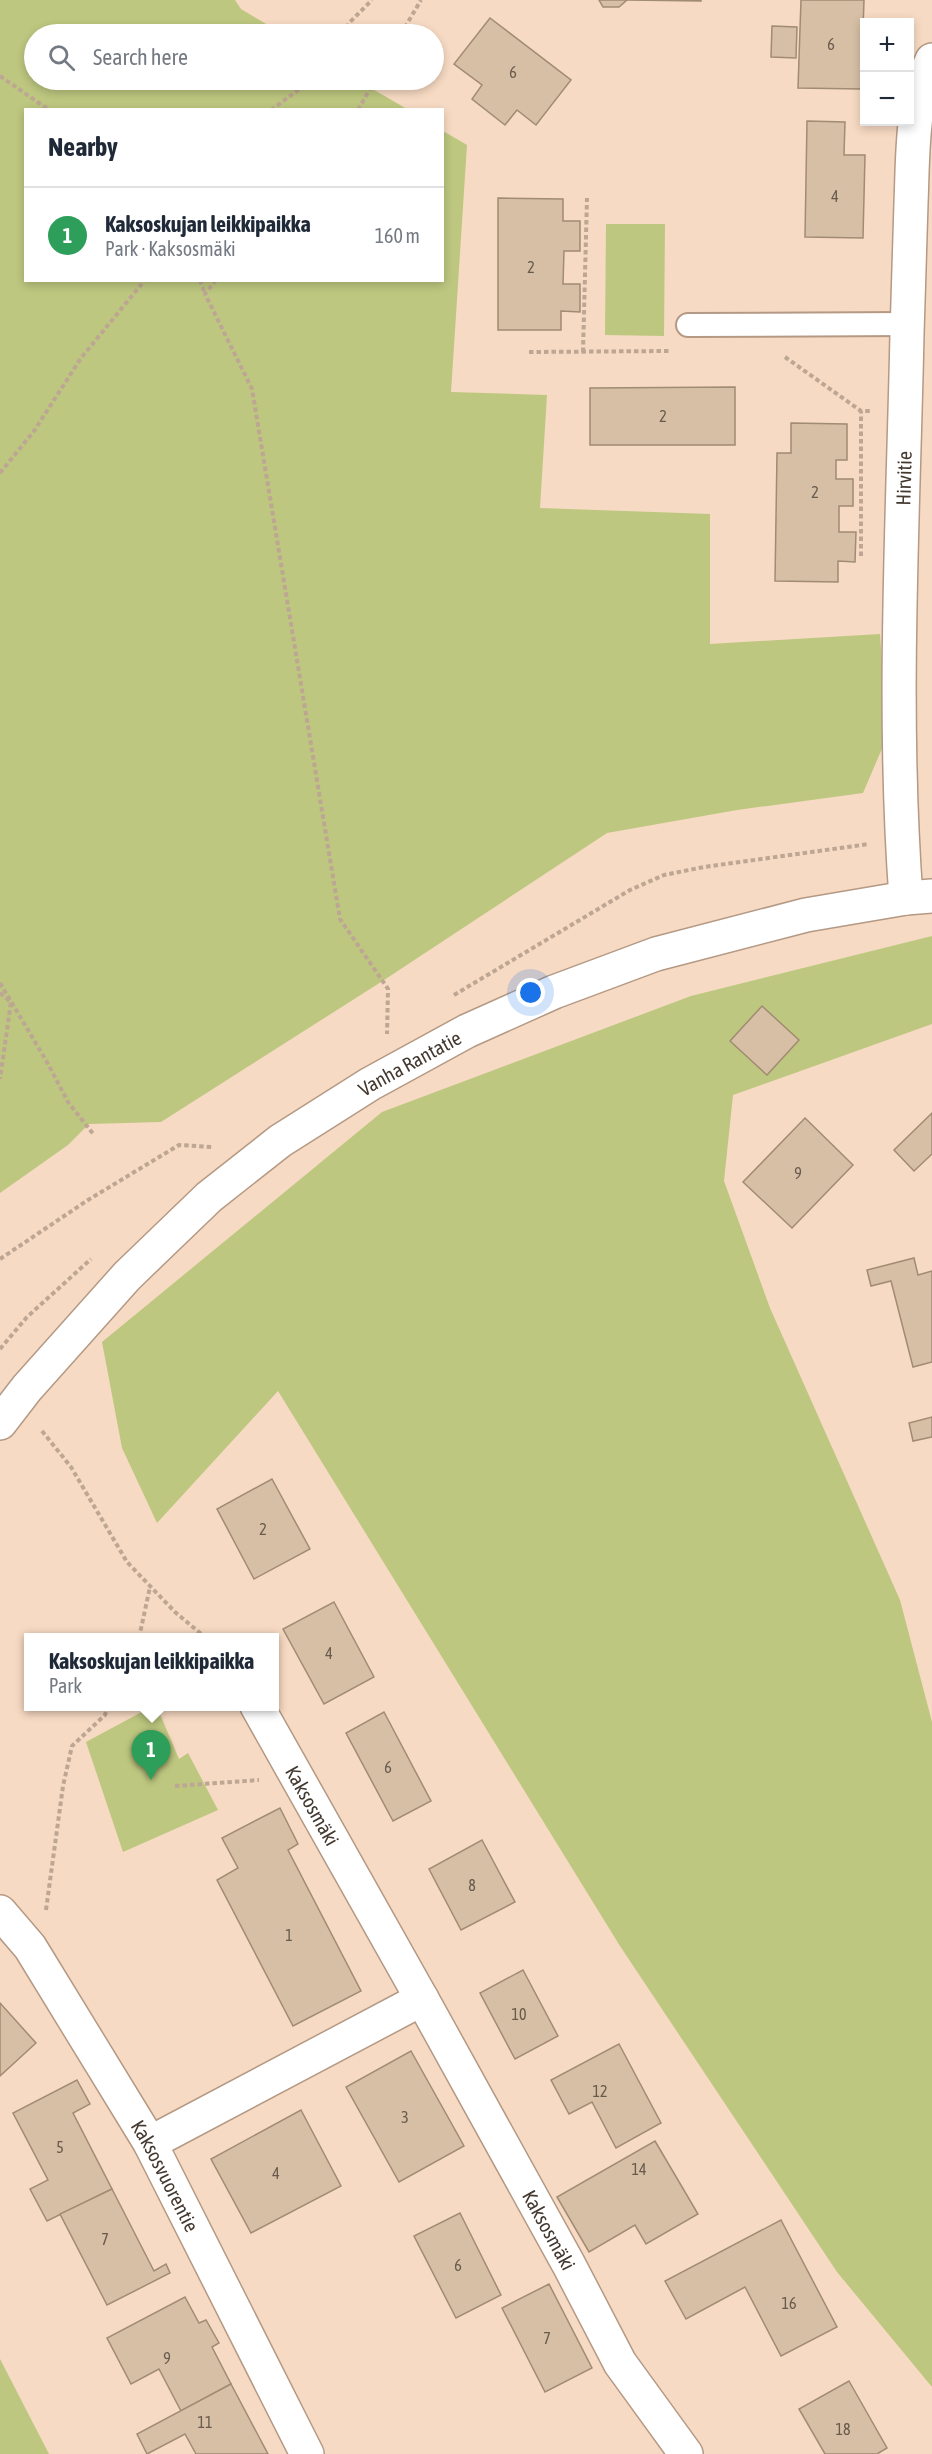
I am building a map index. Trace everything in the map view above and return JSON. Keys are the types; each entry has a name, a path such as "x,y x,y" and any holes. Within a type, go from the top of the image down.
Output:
{"street":[{"name":"Hirvitie","path":"919,897 901,822 900,650 913,160 918,103 932,60"},
{"name":"Vanha Rantatie","path":"0,1423 27,1388 127,1276 209,1197 280,1141 370,1084 476,1027 554,992 656,954 806,915 919,897"},
{"name":"Kaksosmäki","path":"259,1711 423,1999 620,2363 686,2454"},
{"name":"Kaksosvuorentie","path":"0,1912 30,1947 150,2143 307,2454"},
{"path":"150,2143 423,1999"}],"lane":[{"path":"688,325 908,324"}],"path":[{"path":"349,24 372,0"},
{"path":"407,24 421,0"},
{"path":"0,76 46,108"},
{"path":"274,108 298,90"},
{"path":"359,108 369,90"},
{"path":"584,352 587,198"},
{"path":"0,473 34,431 81,357 143,282"},
{"path":"201,282 252,389 340,919 388,989 387,1035"},
{"path":"205,294 214,282"},
{"path":"741,325 861,411 906,412"},
{"path":"529,352 675,351"},
{"path":"861,411 861,556"},
{"path":"0,983 68,1102 94,1135"},
{"path":"0,993 11,1002"},
{"path":"0,1079 11,1002"},
{"path":"0,1259 88,1200 179,1145 213,1147"},
{"path":"42,1431 71,1467 127,1562 175,1612 200,1633"},
{"path":"140,1633 150,1587"},
{"path":"30,1947 45,1916 63,1786 72,1746 106,1711"},
{"path":"175,1786 295,1777"}],"green space":[{"path":"0,0 235,0 241,9 266,24 24,24 24,90 374,90 405,108 24,108 24,282 444,282 444,132 467,145 451,392 547,395 540,508 710,514 710,644 880,634 887,737 863,793 737,810 607,833 381,982 161,1122 89,1124 68,1145 0,1193"},
{"path":"606,224 665,224 664,336 605,335"},
{"path":"932,936 932,1024 733,1095 724,1181 770,1308 900,1600 932,1722 932,2387 837,2272 620,1946 278,1391 157,1523 122,1448 102,1342 382,1112 691,996"},
{"path":"144,1711 159,1711 179,1759 188,1753 218,1810 123,1852 86,1742"},
{"path":"0,2359 49,2454 0,2454"}],"building":[{"path":"599,0 627,0 619,7 603,7"},
{"path":"627,0 701,0 701,1"},
{"path":"801,0 864,0 863,18 860,18 860,89 798,88"},
{"path":"490,18 571,80 536,125 517,110 505,125 472,99 482,85 454,64"},
{"path":"772,26 797,27 796,58 771,57"},
{"path":"807,121 845,122 844,155 865,155 863,238 805,237"},
{"path":"498,198 563,199 563,221 580,221 580,251 564,251 563,284 580,284 580,312 561,311 561,330 498,330"},
{"path":"735,387 735,445 590,445 590,388"},
{"path":"791,423 847,424 847,460 836,460 836,479 853,479 853,506 839,506 839,532 856,532 855,562 838,561 838,582 775,581 777,453 791,453"},
{"path":"762,1006 799,1040 767,1075 730,1041"},
{"path":"932,1113 932,1154 914,1171 894,1150"},
{"path":"805,1118 853,1165 792,1228 743,1182"},
{"path":"914,1258 918,1275 932,1271 932,1362 913,1367 891,1281 871,1286 867,1270"},
{"path":"932,1417 932,1437 913,1441 909,1423"},
{"path":"272,1479 310,1549 254,1579 217,1509"},
{"path":"334,1602 374,1677 324,1704 283,1629"},
{"path":"384,1712 431,1801 393,1821 346,1733"},
{"path":"280,1808 298,1844 288,1850 361,1991 293,2026 217,1880 238,1868 222,1838"},
{"path":"482,1840 515,1902 461,1930 429,1869"},
{"path":"523,1970 558,2036 515,2059 480,1993"},
{"path":"0,2003 36,2043 0,2076"},
{"path":"619,2044 661,2123 616,2148 592,2102 569,2114 551,2080"},
{"path":"411,2051 464,2146 399,2182 346,2087"},
{"path":"77,2080 90,2104 73,2113 112,2189 47,2221 30,2189 48,2180 13,2113"},
{"path":"301,2110 341,2186 251,2233 211,2159"},
{"path":"655,2141 698,2214 646,2244 635,2225 589,2252 557,2197"},
{"path":"112,2189 154,2271 166,2264 170,2273 107,2305 60,2214"},
{"path":"460,2213 501,2295 456,2318 414,2236"},
{"path":"781,2220 837,2327 781,2356 745,2287 686,2319 665,2281"},
{"path":"549,2284 592,2368 545,2392 502,2308"},
{"path":"185,2297 199,2323 206,2320 219,2343 212,2347 231,2384 181,2411 159,2369 131,2384 107,2338"},
{"path":"849,2381 887,2448 877,2454 825,2454 799,2409"},
{"path":"231,2384 268,2454 196,2454 185,2434 147,2454 137,2434"}],"place":[{"name":"Kaksoskujan leikkipaikka","path":"151,1780"}]}
